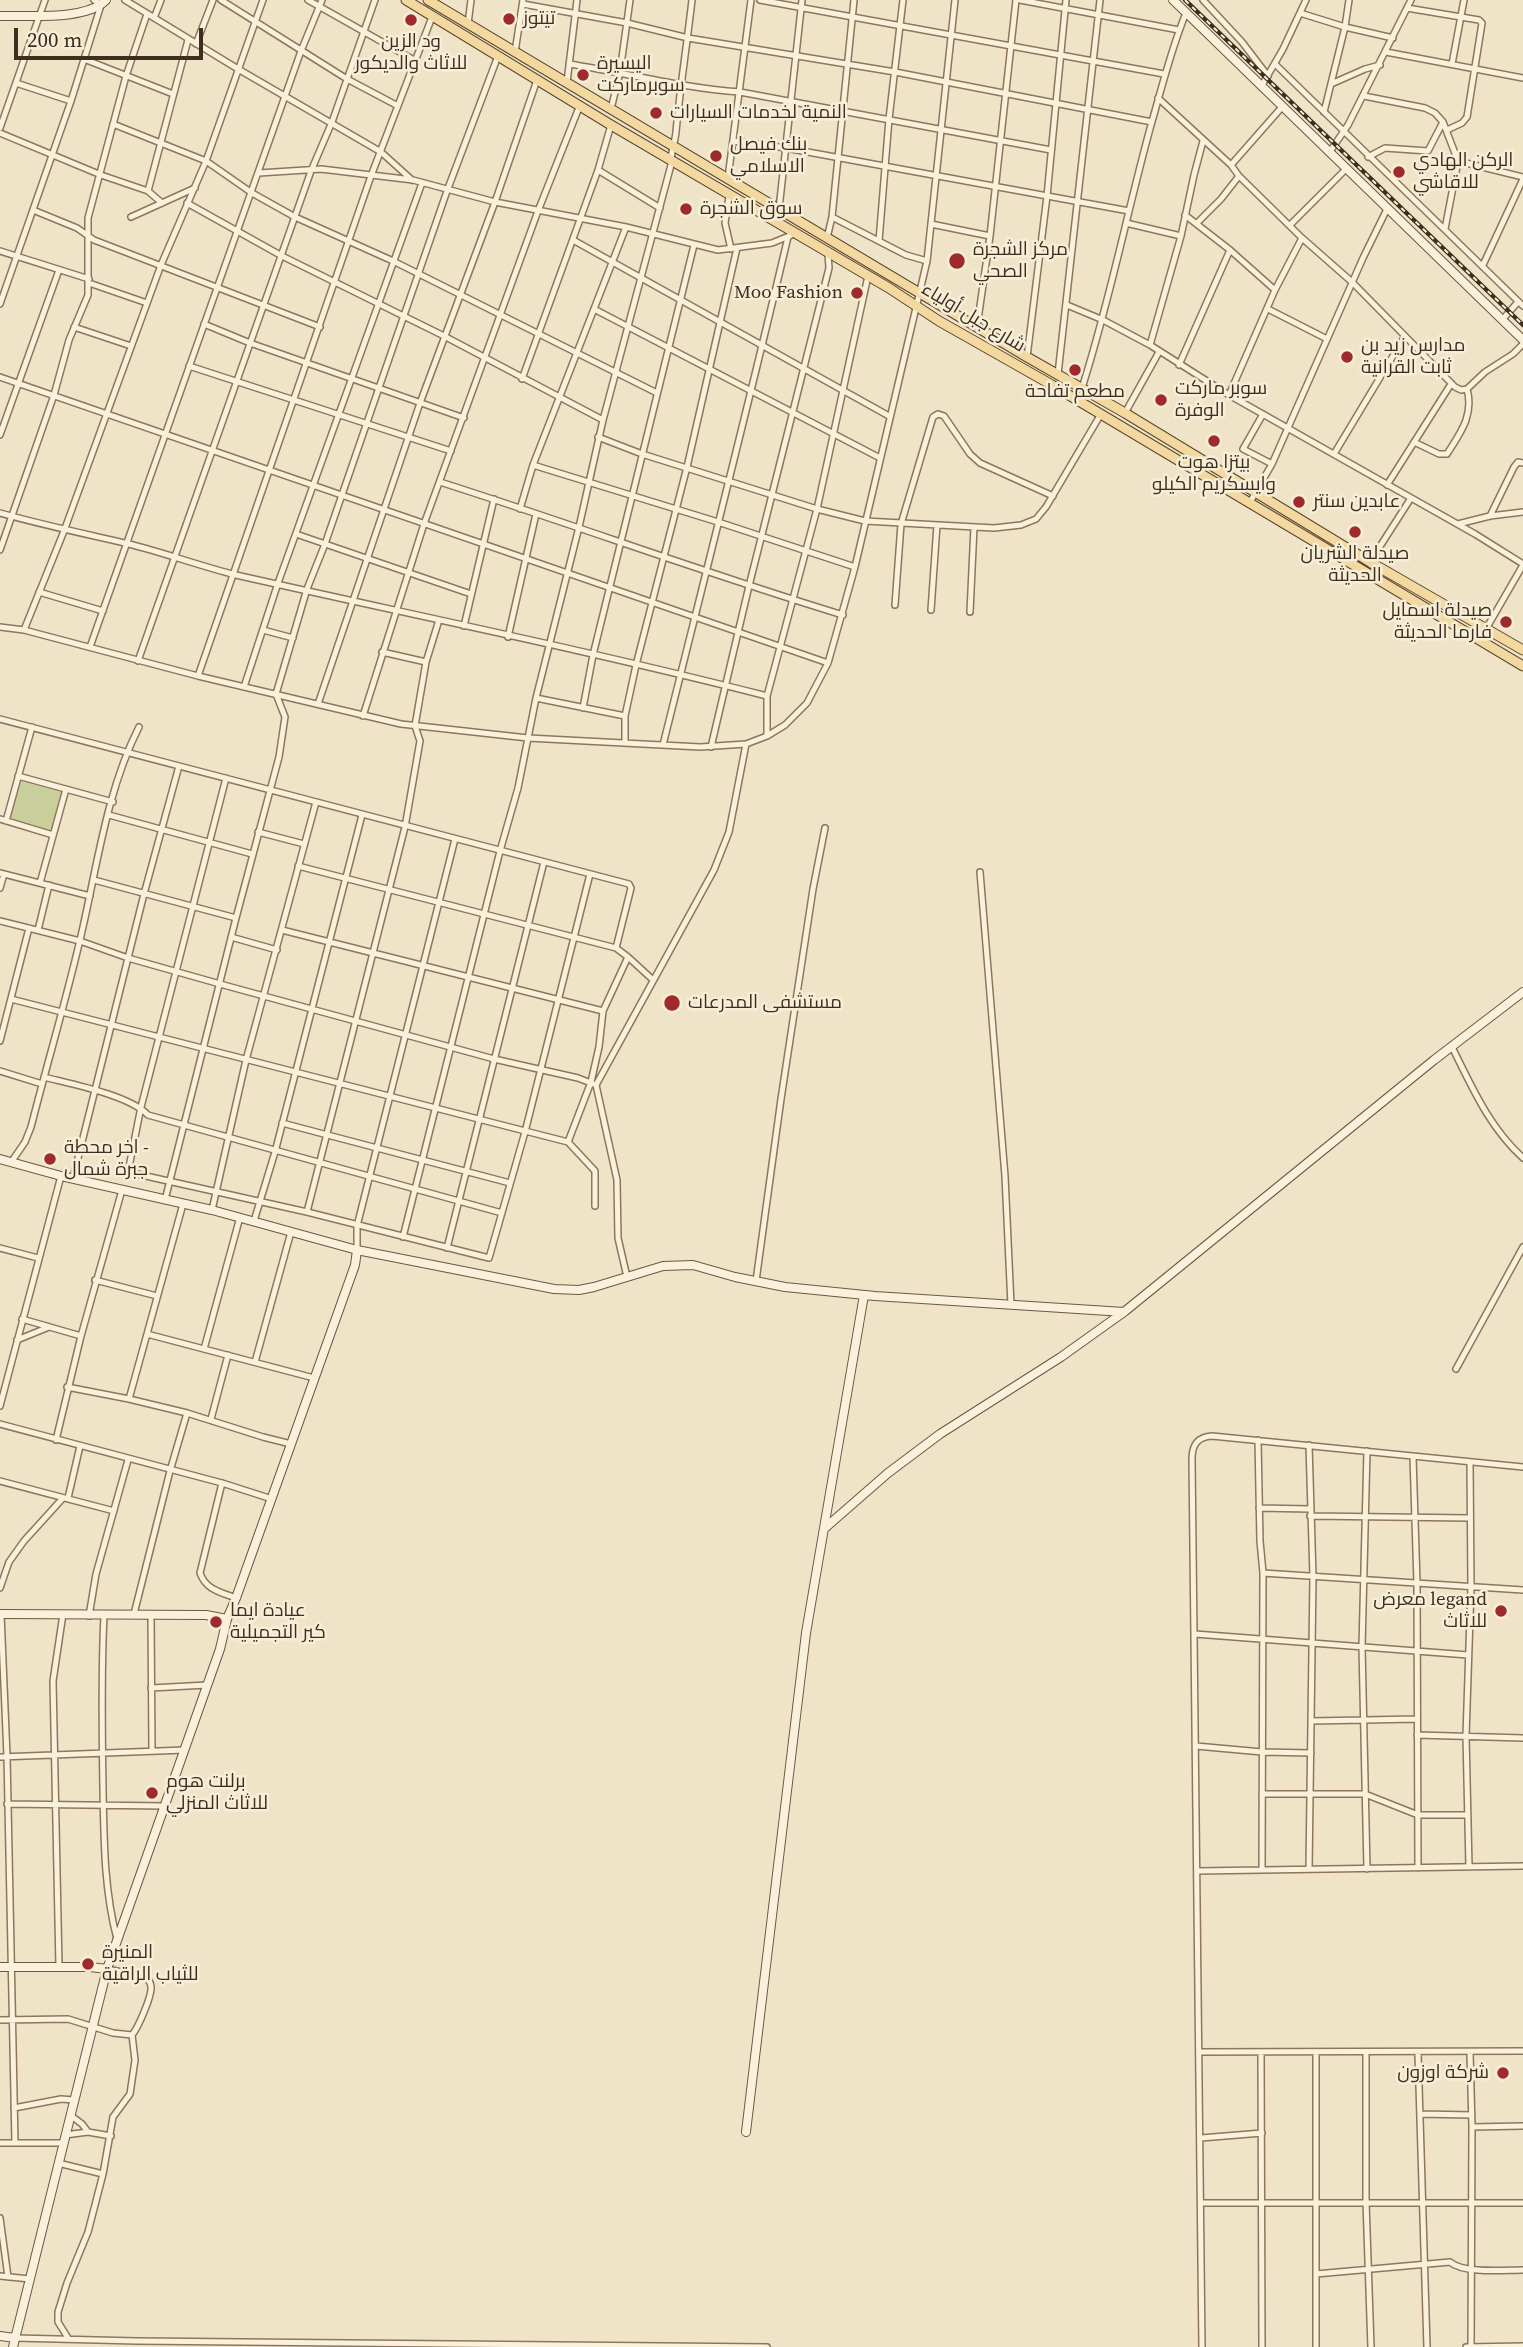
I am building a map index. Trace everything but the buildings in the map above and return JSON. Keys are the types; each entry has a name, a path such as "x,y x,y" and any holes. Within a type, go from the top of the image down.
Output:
{"main road":[{"name":"شارع جبل أولياء","path":"406,0 767,216 791,235 868,276 939,321 1101,414 1523,666"},
{"name":"شارع جبل أولياء","path":"428,0 1125,413 1370,562 1523,650"}],"street":[{"path":"45,0 0,131 101,175 148,191 162,203"},
{"path":"125,0 188,40 381,152 413,180"},
{"path":"154,19 161,0"},
{"path":"196,44 213,0"},
{"path":"221,0 347,79 398,106"},
{"path":"24,630 64,531 161,265 206,161 263,0"},
{"path":"308,0 321,4 414,60"},
{"path":"138,661 375,0"},
{"path":"468,24 471,0"},
{"path":"567,82 577,0"},
{"path":"611,109 620,72 630,0"},
{"path":"403,1237 518,788 536,698 568,574 598,438 671,165 692,0"},
{"path":"728,178 751,0"},
{"path":"760,0 1164,74"},
{"path":"779,209 802,0"},
{"path":"827,238 832,217 854,0"},
{"path":"879,241 903,0"},
{"path":"0,627 24,630 198,676 415,726 528,738 712,747 746,744 767,736 799,713 814,693 828,663 843,615 927,261 955,0"},
{"path":"978,327 1001,141 1004,93 1018,0 1179,30"},
{"path":"1027,357 1047,196 1066,0"},
{"path":"1058,374 1100,0"},
{"path":"1158,98 1231,165 1302,238 1352,282 1451,384 1461,390 1467,389 1485,372 1513,354 1523,342 1173,0"},
{"path":"1203,0 1210,3 1268,76"},
{"path":"1261,87 1306,0"},
{"path":"1324,113 1349,0"},
{"path":"1329,153 1364,96 1411,0"},
{"path":"1452,64 1464,0"},
{"path":"0,16 73,14 100,2"},
{"path":"0,304 71,101 100,2"},
{"path":"515,52 523,2 688,38 895,72 1152,122"},
{"path":"90,647 301,51 321,4"},
{"path":"1407,8 1479,20 1482,23 1467,117 1447,130"},
{"path":"1082,388 1103,320 1164,74 1186,13"},
{"path":"1300,13 1393,38"},
{"path":"0,550 54,395 74,327 87,300 88,218 126,76 147,14"},
{"path":"198,676 372,176 432,17"},
{"path":"148,191 188,40"},
{"path":"1386,52 1523,78"},
{"path":"165,1200 284,733 285,717 275,694 307,589 326,544 418,273 498,56"},
{"path":"84,59 173,94"},
{"path":"569,64 700,89 740,92 791,101 1051,150"},
{"path":"1275,64 1521,304 1502,320"},
{"path":"1331,84 1365,68 1380,65"},
{"path":"318,704 420,403 537,80"},
{"path":"16,83 71,101"},
{"path":"1364,96 1425,108 1435,113 1443,122 1458,161 1445,229"},
{"path":"363,716 424,524 538,211 580,105"},
{"path":"1231,165 1282,107"},
{"path":"1368,157 1385,148 1428,151 1443,122"},
{"path":"113,124 206,161 252,193 295,217 418,273 657,393"},
{"path":"522,379 598,170 611,125"},
{"path":"733,141 786,148 1129,211"},
{"path":"1150,345 1181,236 1203,141"},
{"path":"1458,161 1523,178 1483,265"},
{"path":"259,173 321,169 413,180 447,191 626,227 718,250 772,243 791,235"},
{"path":"1290,225 1346,169"},
{"path":"598,170 660,208"},
{"path":"1197,223 1239,176"},
{"path":"244,687 278,583 422,183"},
{"path":"131,217 195,188"},
{"path":"625,743 625,716 636,665 687,467 734,249 725,223 729,197 727,194"},
{"path":"187,203 282,256 444,336 603,421"},
{"path":"33,209 77,228 88,236 320,327"},
{"path":"1248,504 1272,464 1387,209"},
{"path":"1185,215 1275,290"},
{"path":"832,217 906,255 927,261"},
{"path":"1126,223 1181,236"},
{"path":"931,224 990,236"},
{"path":"520,509 533,465 626,227"},
{"path":"663,745 791,235"},
{"path":"1229,395 1275,290 1302,238"},
{"path":"573,240 889,416"},
{"path":"583,708 593,655 694,245"},
{"path":"1179,365 1230,250"},
{"path":"0,251 147,303"},
{"path":"712,747 761,536 830,268 828,253"},
{"path":"0,435 59,270"},
{"path":"767,736 767,696 817,509 868,276"},
{"path":"1067,305 1103,320 1150,345 1229,395 1458,524 1523,565 1486,629"},
{"path":"594,309 880,458"},
{"path":"1268,309 1327,339"},
{"path":"204,324 250,343 464,418"},
{"path":"74,327 131,346"},
{"path":"1334,454 1405,336"},
{"path":"1125,413 1159,352"},
{"path":"189,366 451,451"},
{"path":"0,377 828,663"},
{"path":"1387,485 1451,384"},
{"path":"1414,442 1439,454 1447,454 1468,416 1470,403 1467,389"},
{"path":"895,605 901,524 933,417 938,414 944,416 970,454 980,463 1053,496"},
{"path":"598,438 817,509 865,521 994,528 1021,525 1036,519 1053,496 1101,414"},
{"path":"1263,414 1242,449 1272,464"},
{"path":"1490,516 1514,467 1518,462 1523,463"},
{"path":"533,465 676,508 855,567"},
{"path":"440,482 843,615"},
{"path":"1370,562 1411,498"},
{"path":"464,626 494,499"},
{"path":"1458,524 1523,512"},
{"path":"0,513 64,531 127,544 233,574 352,599 767,696"},
{"path":"508,637 536,514"},
{"path":"930,610 937,525"},
{"path":"970,612 974,527"},
{"path":"296,534 471,594"},
{"path":"39,593 103,611"},
{"path":"307,1212 405,827 420,741 415,726 426,662 439,620"},
{"path":"263,630 293,638"},
{"path":"382,652 426,662"},
{"path":"536,698 625,716"},
{"path":"0,719 631,886 616,948"},
{"path":"32,727 3,820 53,835"},
{"path":"12,1161 29,1134 80,941 109,815 127,752 138,727"},
{"path":"568,1142 593,1084 714,870 729,832 746,744"},
{"path":"73,1178 93,1090 179,766"},
{"path":"18,776 113,802"},
{"path":"226,778 141,1107 128,1172 307,1212 489,1258 525,1132 590,874"},
{"path":"40,883 66,789"},
{"path":"212,1210 246,1060 316,802"},
{"path":"109,815 252,854"},
{"path":"254,1221 275,1152 362,815"},
{"path":"756,1281 813,889 825,828"},
{"path":"258,832 304,844"},
{"path":"14,2342 107,1969 208,1685 227,1619 355,1265 358,1226 369,1176 455,839"},
{"path":"447,1248 544,862"},
{"path":"298,866 616,948 652,979"},
{"path":"980,872 1005,1176 1011,1305"},
{"path":"0,888 2,873 90,896"},
{"path":"94,880 236,918"},
{"path":"38,930 49,885"},
{"path":"0,921 80,941 219,984 593,1084"},
{"path":"0,1041 29,928"},
{"path":"282,930 603,1011"},
{"path":"231,937 277,950"},
{"path":"627,1277 618,1238 617,1180 593,1084 603,1011 628,957"},
{"path":"825,1528 888,1473 940,1434 1061,1357 1124,1312 1523,992"},
{"path":"11,999 568,1142 595,1171 595,1206"},
{"path":"1452,1047 1485,1113 1509,1145 1523,1157"},
{"path":"0,1071 93,1090 141,1107 148,1115 502,1213"},
{"path":"282,1124 510,1183"},
{"path":"0,1159 61,1177 240,1217 357,1250 554,1289 579,1290 663,1266 693,1265 785,1287 863,1295 1124,1312"},
{"path":"0,1406 61,1177"},
{"path":"55,1440 95,1280 122,1190"},
{"path":"129,1399 184,1204"},
{"path":"204,1349 240,1217"},
{"path":"256,1362 291,1232"},
{"path":"1456,1369 1523,1247"},
{"path":"0,1248 38,1258"},
{"path":"95,1280 157,1296"},
{"path":"746,2132 806,1633 863,1295"},
{"path":"22,1319 81,1336"},
{"path":"17,1340 49,1327"},
{"path":"147,1334 314,1378"},
{"path":"211,1419 228,1355"},
{"path":"67,1387 211,1419 291,1444"},
{"path":"134,1614 187,1413"},
{"path":"0,1424 222,1483 272,1499"},
{"path":"1202,2347 1194,1445 1205,1436 1523,1467"},
{"path":"1258,1440 1263,1573 1262,1870"},
{"path":"1309,1445 1313,1576 1309,1870"},
{"path":"0,1588 9,1562 24,1541 65,1498 80,1446"},
{"path":"1367,1451 1362,1647 1367,1869"},
{"path":"1413,1457 1417,1583 1418,1868"},
{"path":"89,1616 96,1574 128,1460"},
{"path":"1468,1867 1466,1736 1471,1587 1470,1462"},
{"path":"0,1481 114,1511"},
{"path":"222,1483 200,1573 204,1583 212,1590 236,1598"},
{"path":"1259,1508 1364,1517 1469,1518"},
{"path":"1263,1573 1523,1590"},
{"path":"15,2143 1,1614 134,1614 213,1616 227,1619"},
{"path":"59,1967 53,1670 63,1614"},
{"path":"151,1615 152,1751"},
{"path":"104,1616 101,1671 105,1875 109,1912 117,1939"},
{"path":"1195,1634 1468,1655"},
{"path":"151,1688 208,1685"},
{"path":"1311,1721 1417,1718"},
{"path":"1417,1735 1523,1738"},
{"path":"1196,1746 1311,1753"},
{"path":"4,1756 184,1750"},
{"path":"1262,1794 1365,1794 1418,1815 1466,1815"},
{"path":"7,1804 165,1806"},
{"path":"0,1840 8,1840"},
{"path":"1196,1871 1523,1866"},
{"path":"0,1967 90,1966 146,1977 151,1987 132,2035 135,2060 130,2094 113,2117 103,2174 88,2232 58,2312 58,2322 68,2338"},
{"path":"0,2020 68,2019 113,2033 132,2035"},
{"path":"1199,2052 1523,2051"},
{"path":"1470,2052 1472,2269 1469,2347 1523,2346"},
{"path":"1261,2053 1262,2347"},
{"path":"1316,2347 1317,2053"},
{"path":"1366,2053 1366,2202 1371,2347"},
{"path":"1418,2053 1427,2347"},
{"path":"14,2108 74,2099"},
{"path":"1420,2114 1472,2115"},
{"path":"70,2115 88,2132"},
{"path":"1472,2127 1523,2126"},
{"path":"0,2143 64,2139 88,2132 111,2136"},
{"path":"1200,2138 1262,2133"},
{"path":"58,2163 103,2174"},
{"path":"1201,2203 1523,2203"},
{"path":"0,2219 8,2277"},
{"path":"1316,2274 1450,2262 1456,2267 1472,2269 1523,2270"},
{"path":"0,2276 30,2279"},
{"path":"0,2336 14,2342 68,2338 346,2345 767,2347"}],"green space":[{"path":"21,781 61,792 51,831 10,820"}],"railway":[{"path":"1185,0 1523,325"}],"place":[{"name":"تيتوز","path":"509,19"},
{"name":"ود الزين للاثاث والديكور","path":"411,20"},
{"name":"اليسيرة سوبرماركت","path":"583,75"},
{"name":"النمية لخدمات السيارات","path":"656,113"},
{"name":"بنك فيصل الاسلامي","path":"716,156"},
{"name":"الركن الهادي للاقاشي","path":"1399,172"},
{"name":"سوق الشجرة","path":"686,209"},
{"name":"مركز الشجرة الصحي","path":"957,261"},
{"name":"Moo Fashion","path":"857,293"},
{"name":"مدارس زيد بن ثابت القرانية","path":"1347,357"},
{"name":"مطعم تفاحة","path":"1075,370"},
{"name":"سوبر ماركت الوفرة","path":"1161,400"},
{"name":"بيتزا هوت وايسكريم الكيلو","path":"1214,441"},
{"name":"عابدين سنتر","path":"1299,502"},
{"name":"صيدلة الشريان الحديثة","path":"1355,532"},
{"name":"صيدلة اسمايل فارما الحديثة","path":"1506,622"},
{"name":"مستشفى المدرعات","path":"672,1003"},
{"name":"اخر محطة - جبرة شمال","path":"50,1159"},
{"name":"معرض legand للاثاث","path":"1501,1611"},
{"name":"عيادة ايما كير التجميلية","path":"216,1622"},
{"name":"برلنت هوم للاثاث المنزلي","path":"152,1793"},
{"name":"المنيرة للثياب الراقية","path":"88,1964"},
{"name":"شركة اوزون","path":"1503,2073"}]}
